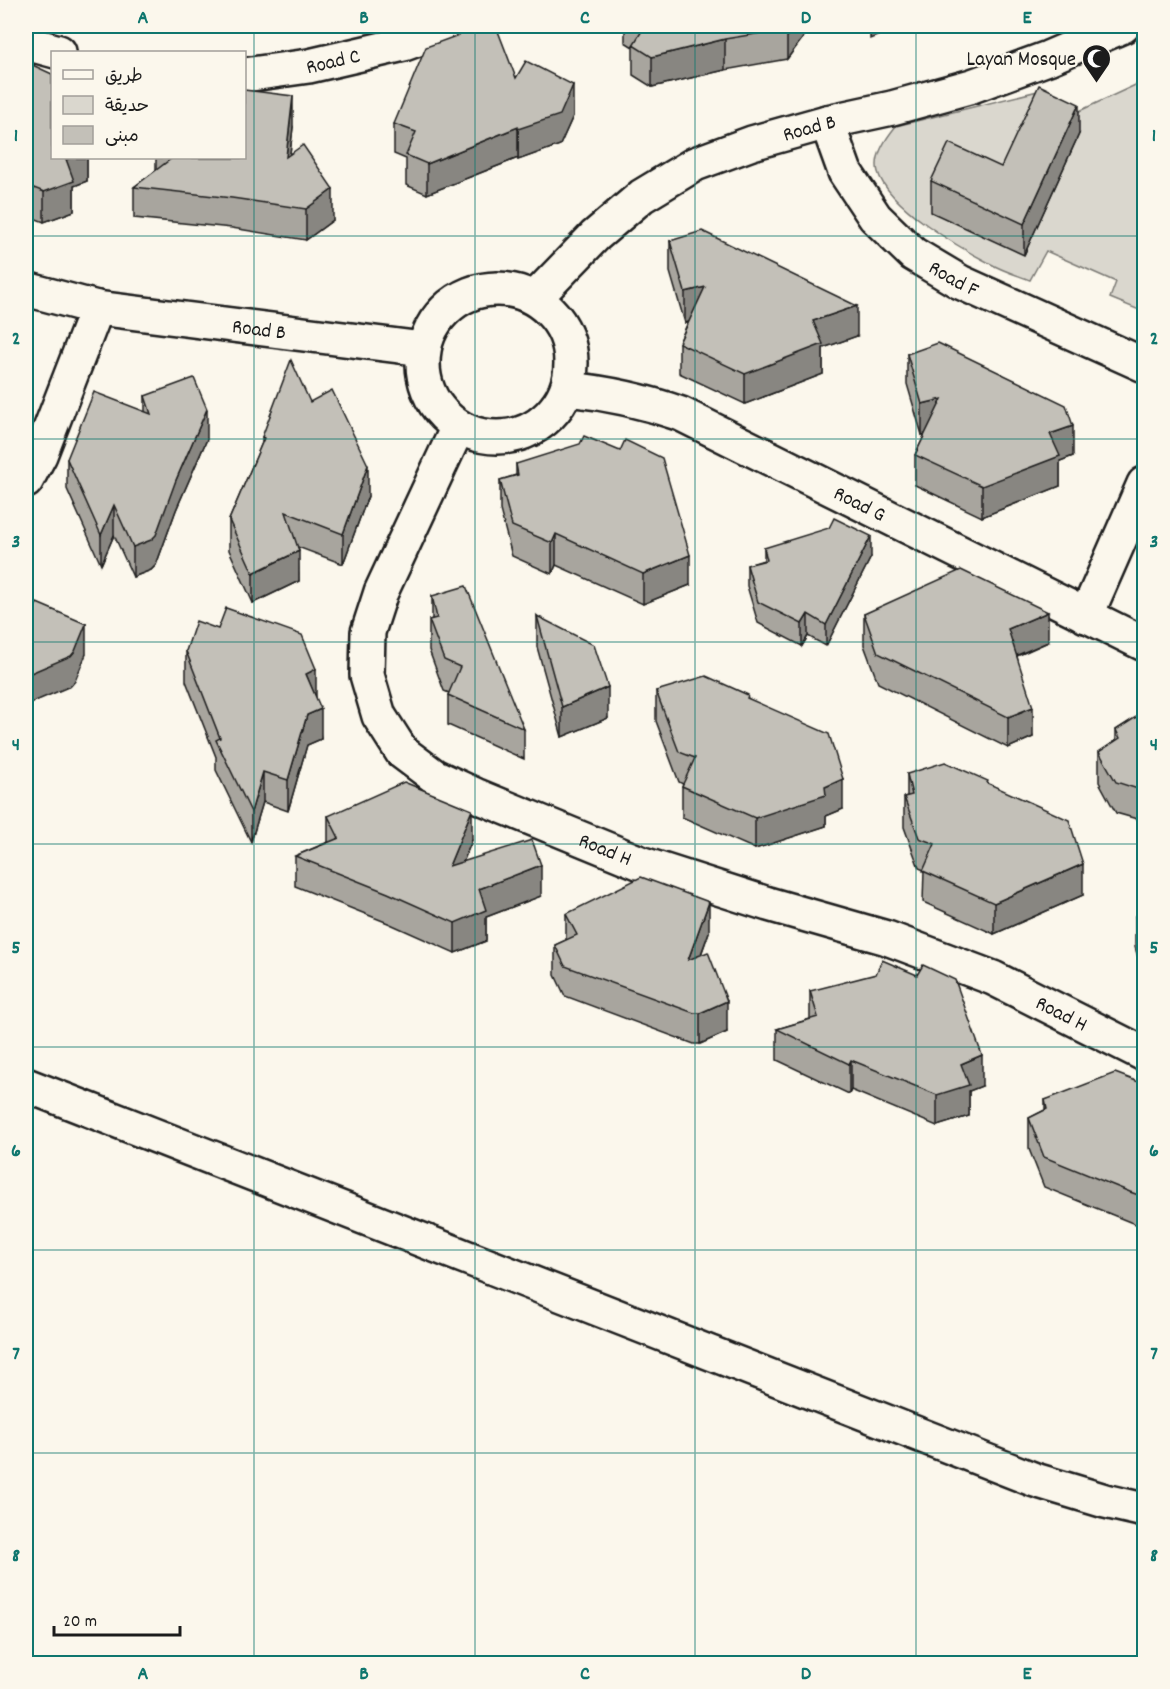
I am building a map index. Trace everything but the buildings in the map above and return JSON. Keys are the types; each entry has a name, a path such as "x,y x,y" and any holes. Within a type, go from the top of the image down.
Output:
{"main road":[{"name":"Road C","path":"246,75 309,66 404,44 453,26"},
{"name":"Road B","path":"535,298 595,236 642,196 695,164 752,143 972,86 1048,58 1123,26"},
{"path":"26,43 55,51"},
{"name":"Road F","path":"827,122 845,172 874,217 913,254 960,282 1144,365"},
{"name":"Road B","path":"26,289 97,308 423,349"},
{"path":"507,289 535,298 555,315 568,337 573,362 568,389 551,416 523,434 489,438 458,427 436,407 423,379 423,349 433,322 453,302 479,290 507,289"},
{"path":"26,481 40,455 97,308"},
{"name":"Road G","path":"568,389 626,397 681,414 1144,644"},
{"name":"Road H","path":"458,427 381,592 368,632 367,675 379,716 402,752 434,776 643,864 768,904 887,938 993,978 1144,1054"},
{"path":"1086,616 1144,484"},
{"path":"26,1085 1035,1480 1144,1510"}],"green space":[{"path":"1144,81 1144,312 1110,298 1116,282 1046,251 1030,280 1005,271 944,237 910,212 884,185 878,172 879,153 896,126 1046,89 1060,120"}],"place":[{"name":"Layan Mosque","path":"1097,84"}]}
